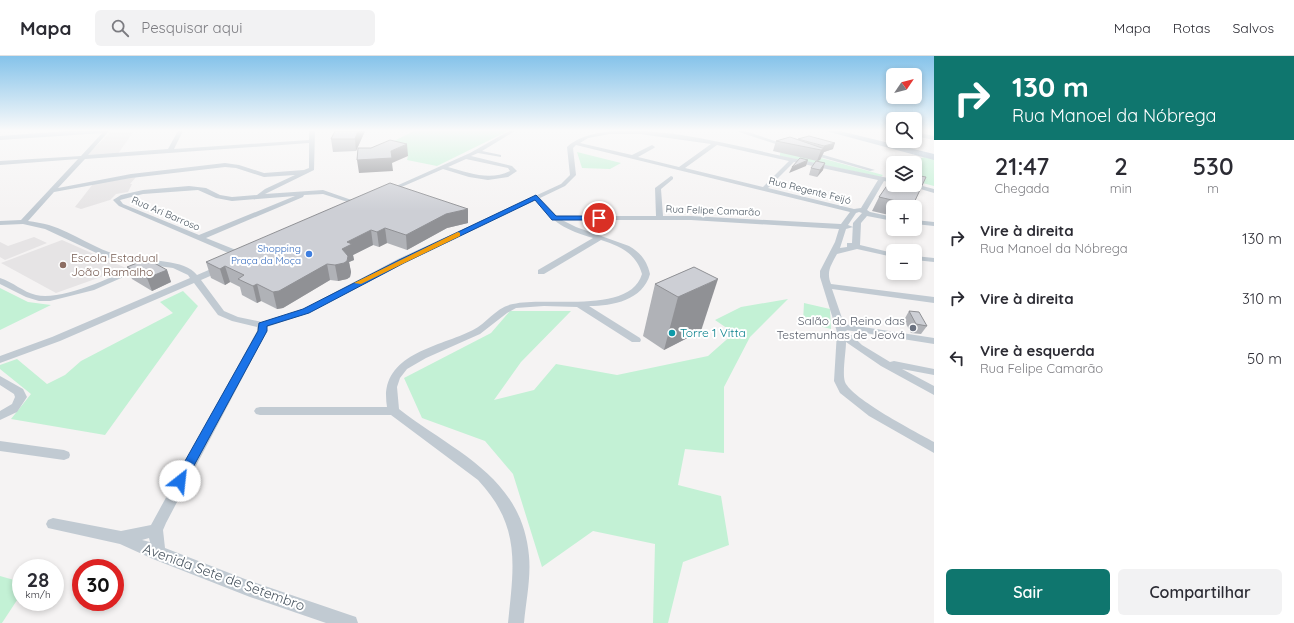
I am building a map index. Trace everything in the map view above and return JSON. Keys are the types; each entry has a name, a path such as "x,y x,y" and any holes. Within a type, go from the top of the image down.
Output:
{"street":[{"path":"0,163 89,157"},
{"path":"260,196 267,190 308,172 313,167 313,157"},
{"path":"378,196 465,157"},
{"path":"442,167 489,178 500,178 514,171 510,167 468,157"},
{"path":"0,223 23,222 47,227 108,255 175,266 191,272 221,313 235,319 262,325 306,311 363,280 570,180 573,175 571,157"},
{"name":"Rua Regente Feijó","path":"635,157 854,211"},
{"path":"680,169 697,157"},
{"path":"781,157 886,180"},
{"path":"828,157 886,174"},
{"path":"23,222 82,158"},
{"path":"764,189 793,160"},
{"path":"51,191 131,176 225,165 240,166 257,174 264,175 308,172"},
{"path":"660,217 658,188 671,178"},
{"path":"856,247 858,221 865,212 882,179"},
{"path":"922,185 934,188"},
{"path":"268,195 277,186"},
{"name":"Rua Ari Barroso","path":"196,279 248,255 199,238 121,205 116,200 120,197 135,194 198,188 204,189 218,197 224,198 311,192 329,193 363,203 348,210"},
{"path":"922,188 934,191"},
{"path":"390,191 402,195"},
{"path":"199,238 311,192"},
{"path":"394,411 391,392 392,382 397,372 407,364 479,331 500,312 513,306 529,304 578,304 609,302 626,296 642,287 646,274 639,258 634,252 600,237 565,225 554,218 536,197"},
{"path":"886,217 854,211 843,226 839,242 824,271 828,286 841,329 846,338 934,391"},
{"name":"Rua Felipe Camarão","path":"554,218 660,217 843,226 857,230"},
{"path":"469,218 482,222"},
{"path":"922,223 934,224"},
{"path":"541,272 600,237"},
{"path":"839,242 886,253"},
{"path":"834,252 856,247"},
{"path":"922,259 934,260"},
{"path":"0,281 30,296 51,299 78,291 153,263"},
{"path":"0,360 56,339 196,279"},
{"path":"828,286 934,300"},
{"path":"578,304 636,340"},
{"path":"158,554 156,530 166,507 262,331 262,325"},
{"path":"841,329 934,341"},
{"path":"841,329 838,372 839,381 844,390 873,413 934,448"},
{"path":"886,363 934,372"},
{"path":"0,380 19,392 21,398 19,404 12,411 0,416"},
{"path":"260,411 394,411 440,446 475,468 500,495 513,523 520,556 516,623"},
{"path":"0,446 64,455"},
{"name":"Avenida Sete de Setembro","path":"53,524 121,538 158,554 250,589 350,623"},
{"name":"Avenida Sete de Setembro","path":"121,538 156,530"}],"shaded area":[{"path":"136,177 130,184 132,184 128,192 116,194 110,200 81,209 75,207 93,184"},
{"path":"34,237 47,243 5,260 0,257 0,242 8,246"},
{"name":"Escola Estadual João Ramalho","path":"62,240 126,268 56,293 1,263"}],"green space":[{"path":"408,157 454,157 437,166 407,160"},
{"path":"579,157 599,157 621,163 610,169 582,168"},
{"path":"787,157 819,157 883,175 881,177"},
{"path":"923,157 934,159 934,186 922,183"},
{"path":"0,288 28,302 51,305 0,330"},
{"path":"183,291 198,306 105,435 11,419 31,394 0,369 0,365 17,359 47,384 65,375 81,361 173,313 160,302"},
{"path":"788,299 750,337 724,387 724,453 685,449 678,485 721,496 729,545 683,562 668,623 653,623 655,544 593,531 542,567 513,474 485,441 422,418 404,378 491,333 510,311 571,311 521,362 494,400 534,390 556,364 617,375 708,356 734,333 715,320 741,307"},
{"path":"804,303 830,309 831,329 803,322"},
{"path":"0,576 12,579 12,608 2,623 0,623"}],"building":[{"path":"357,157 392,158 357,160"},
{"path":"800,158 808,160 792,167"},
{"path":"816,161 825,163 820,170 811,168"},
{"path":"922,176 926,177 922,186"},
{"name":"Shopping Praça da Moça","path":"390,183 468,209 446,214 406,235 385,228 377,232 371,230 347,242 352,244 342,249 348,256 347,261 344,263 335,265 327,264 279,291 273,292 257,284 253,286 238,279 244,275 225,266 220,269 206,262"},
{"path":"886,187 886,192 919,192 915,200 892,200 879,197"},
{"path":"147,259 167,270 147,278 127,267"},
{"path":"694,267 718,279 678,297 655,284"},
{"path":"909,311 919,312 927,326 916,324"}],"slow traffic":[{"path":"358,283 458,234"}],"place":[{"name":"Shopping Praça da Moça","path":"309,254"},
{"name":"Escola Estadual João Ramalho","path":"63,265"},
{"name":"Salão do Reino das Testemunhas de Jeová","path":"913,328"},
{"name":"Torre 1 Vitta","path":"672,333"}],"route":[{"path":"180,481 262,331 262,325 306,311 401,261 536,197 554,218 599,218"}]}
